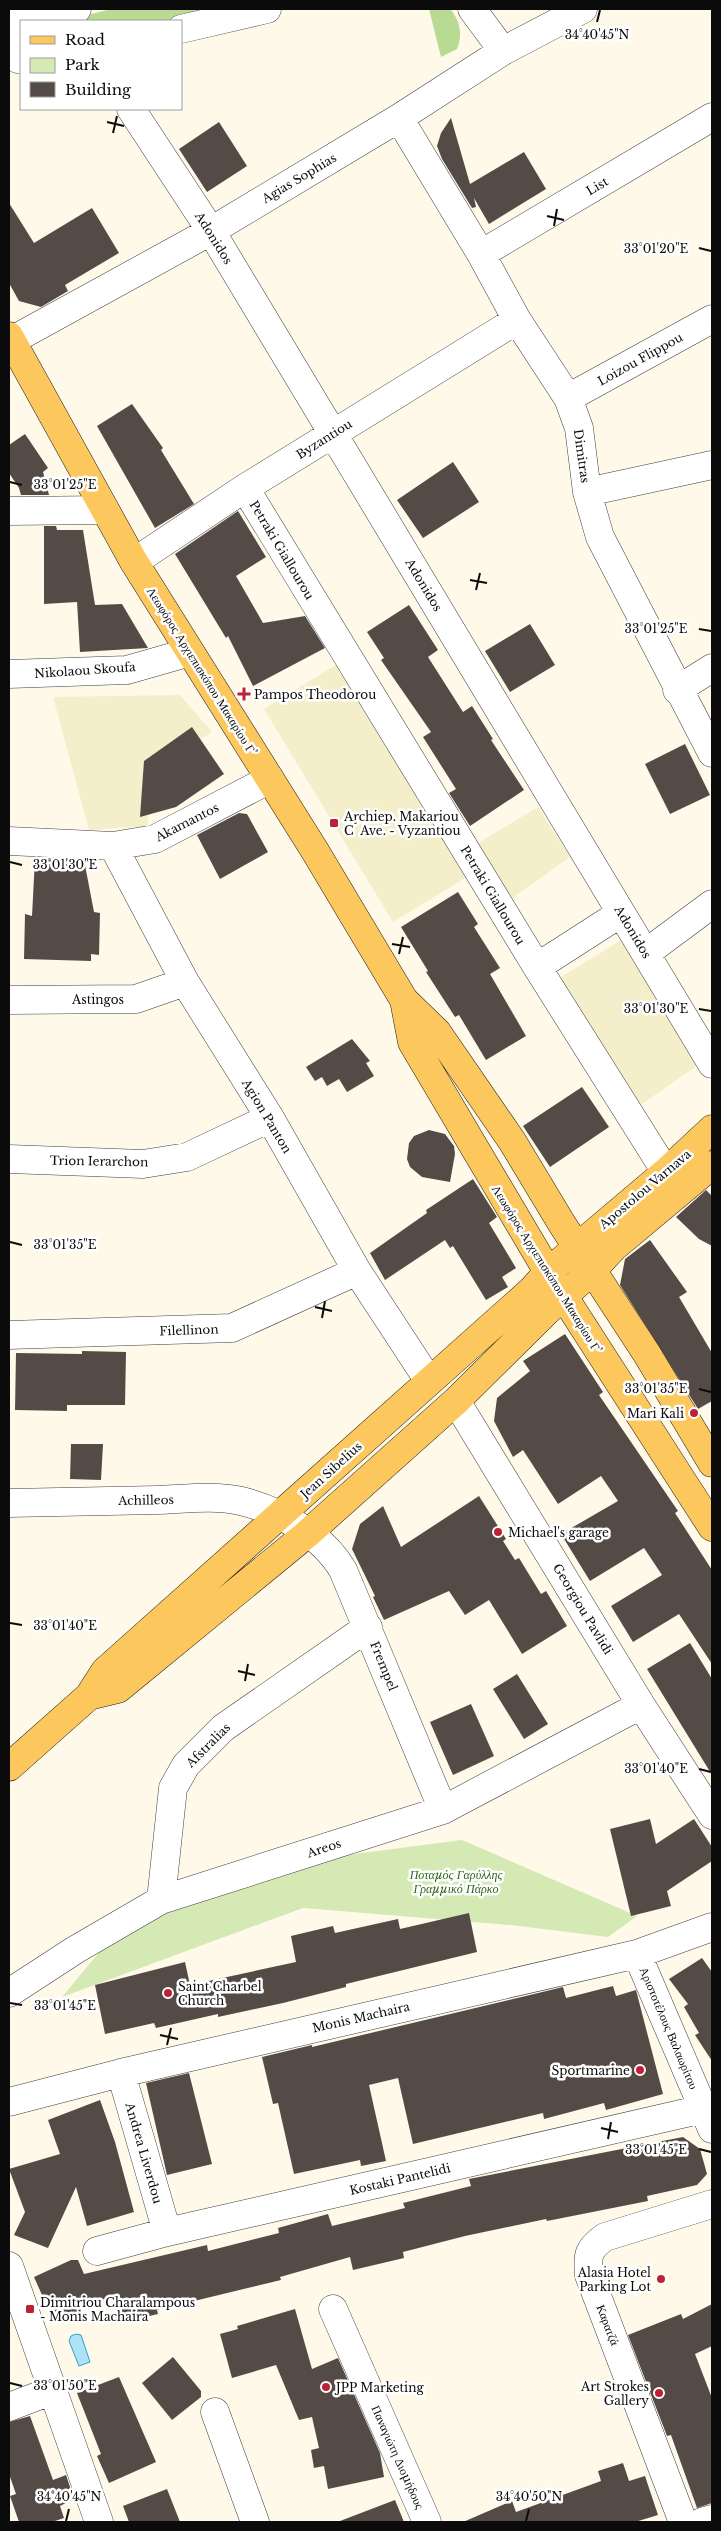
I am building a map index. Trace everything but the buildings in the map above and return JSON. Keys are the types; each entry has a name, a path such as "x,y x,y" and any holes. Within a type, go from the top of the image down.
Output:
{"main road":[{"name":"Λεωφόρος Αρχιεπισκόπου Μακαρίου Γ’","path":"10,340 134,562 315,850 404,1000 437,1032 512,1142 577,1248 708,1447"},
{"name":"Λεωφόρος Αρχιεπισκόπου Μακαρίου Γ’","path":"404,1000 412,1042 548,1272 712,1527"},
{"name":"Apostolou Varnava","path":"577,1248 666,1172 712,1129"},
{"name":"Apostolou Varnava","path":"592,1271 613,1248 712,1165"},
{"name":"Jean Sibelius","path":"9,1767 89,1696 105,1671 577,1248"},
{"name":"Jean Sibelius","path":"89,1696 118,1689 308,1534 456,1401 564,1295 592,1271"}],"street":[{"path":"16,59 14,16 53,14 77,9"},
{"path":"472,9 503,51"},
{"name":"Agias Sophias","path":"10,340 211,231 399,118 503,51 583,9"},
{"path":"182,29 254,10"},
{"name":"Adonidos","path":"132,110 211,231 712,1064"},
{"name":"List","path":"481,254 712,117"},
{"name":"Dimitras","path":"399,118 481,254 517,320 568,398 579,428 587,492 600,537 712,753"},
{"name":"Loizou Flippou","path":"568,398 712,319"},
{"name":"Byzantiou","path":"134,562 245,488 517,320"},
{"path":"587,492 712,465"},
{"name":"Petraki Giallourou","path":"245,488 537,967 666,1172"},
{"path":"9,511 105,510"},
{"name":"Nikolaou Skoufa","path":"9,674 127,670 190,652"},
{"path":"678,690 712,668"},
{"name":"Akamantos","path":"9,841 113,846 155,839 270,779"},
{"name":"Agion Panton","path":"113,846 185,982 270,1118 357,1272 429,1381"},
{"path":"646,953 712,904"},
{"path":"537,967 621,912"},
{"name":"Astingos","path":"9,1000 136,999 185,982"},
{"name":"Trion Ierarchon","path":"9,1159 143,1164 187,1157 270,1118"},
{"name":"Filellinon","path":"9,1335 232,1328 357,1272"},
{"name":"Georgiou Pavlidi","path":"456,1401 641,1704 712,1815"},
{"name":"Achilleos","path":"9,1503 222,1498 248,1503 280,1515 308,1534"},
{"name":"Frempel","path":"308,1534 322,1544 337,1559 368,1627 443,1810"},
{"name":"Afstralias","path":"161,1900 173,1788 186,1765 223,1728 368,1627"},
{"name":"Areos","path":"9,1993 75,1950 161,1900 443,1810 641,1704"},
{"name":"Monis Machaira","path":"9,2102 121,2073 637,1954 712,1927"},
{"name":"Αριστοτέλους Βαλαωρίτου","path":"637,1954 708,2119"},
{"name":"Andrea Liverdou","path":"121,2073 167,2232"},
{"name":"Kostaki Pantelidi","path":"97,2251 167,2232 708,2119"},
{"name":"Καρατζά","path":"683,2522 589,2275 587,2259 592,2246 605,2237 712,2204"},
{"path":"9,2266 51,2391 99,2522"},
{"name":"Παναγιώτη Διομήδους","path":"333,2309 427,2522"},
{"path":"9,2407 51,2391"},
{"path":"215,2412 255,2522"},
{"path":"702,2522 712,2519"}],"shaded area":[{"path":"339,663 472,874 393,922 264,709"},
{"path":"180,695 212,732 147,773 148,826 89,830 53,697"},
{"path":"538,807 570,857 511,899 473,846"},
{"path":"626,937 697,1066 636,1108 558,979"}],"green space":[{"path":"112,9 225,9 182,21 65,20"},
{"path":"429,9 450,9 458,23 460,38 457,49 441,57"},
{"name":"Ποταμός Γαρύλλης Γραμμικό Πάρκο","path":"462,1840 637,1916 608,1937 511,1925 303,1908 62,1997 130,1915 308,1860"}],"water":[{"path":"81,2335 90,2362 79,2366 69,2341 71,2336"}],"place":[{"name":"Pampos Theodorou","path":"244,694"},
{"name":"Archiep. Makariou C´ Ave. - Vyzantiou","path":"334,823"},
{"name":"Mari Kali","path":"694,1413"},
{"name":"Michael's garage","path":"498,1532"},
{"name":"Saint Charbel Church","path":"168,1993"},
{"name":"Sportmarine","path":"640,2070"},
{"name":"Alasia Hotel Parking Lot","path":"661,2279"},
{"name":"Dimitriou Charalampous - Monis Machaira","path":"30,2309"},
{"name":"JPP Marketing","path":"326,2387"},
{"name":"Art Strokes Gallery","path":"659,2393"}]}
